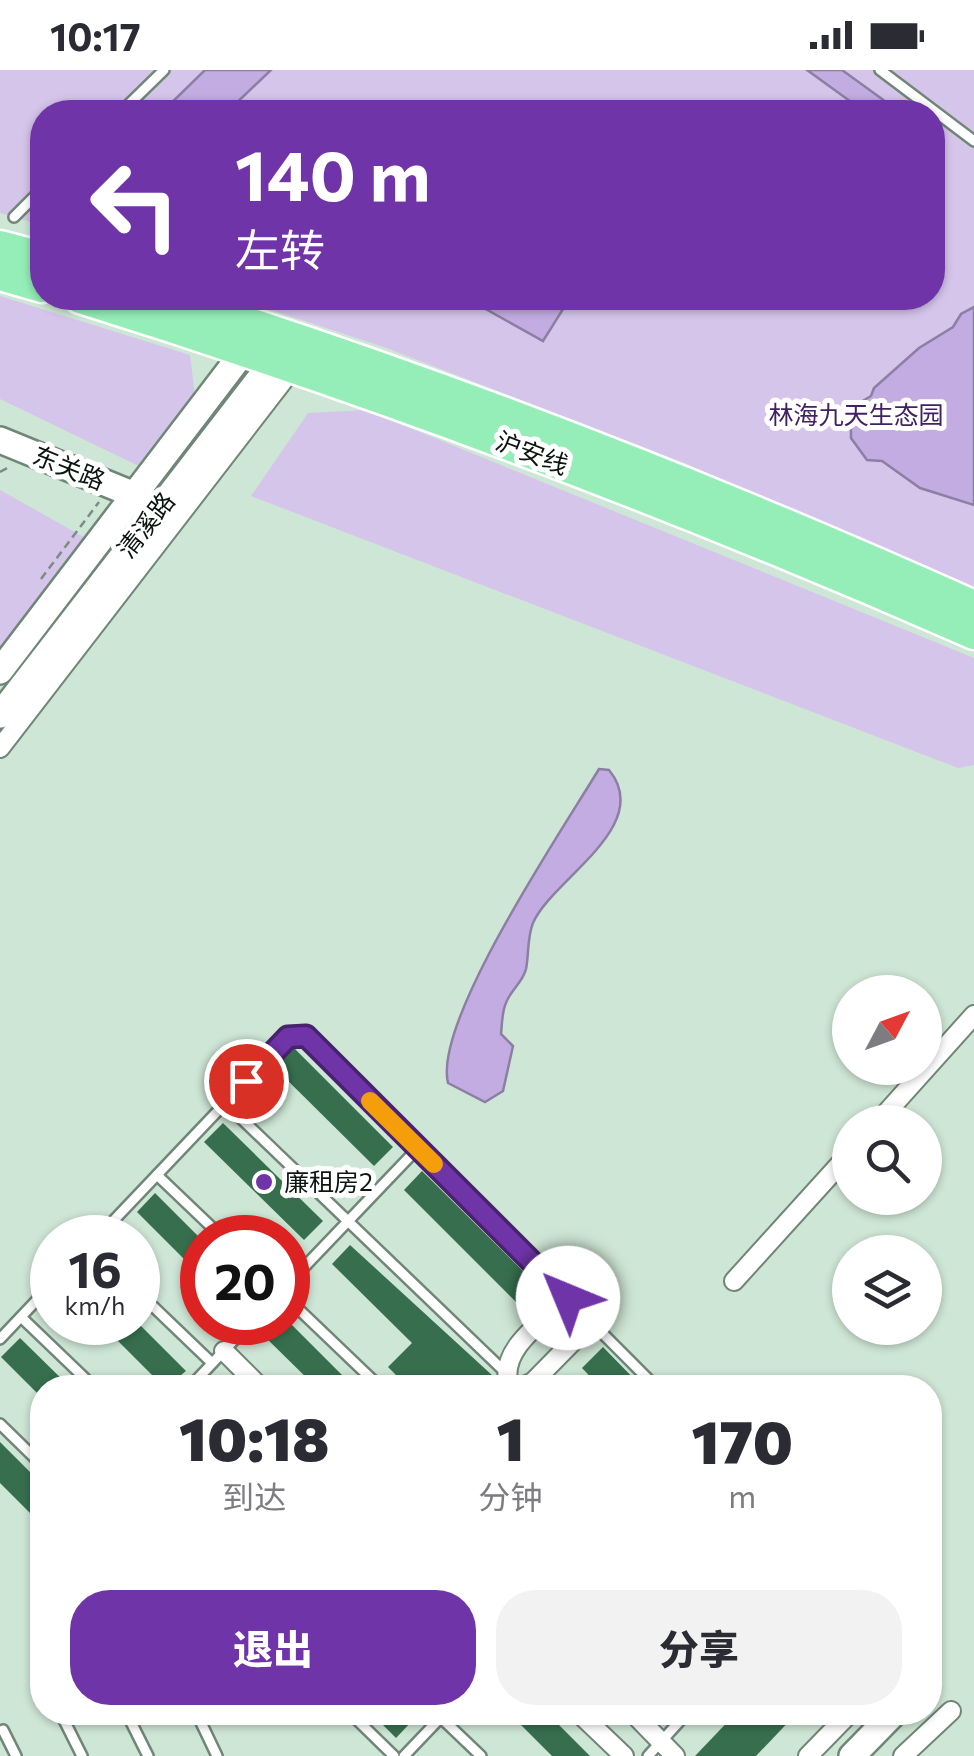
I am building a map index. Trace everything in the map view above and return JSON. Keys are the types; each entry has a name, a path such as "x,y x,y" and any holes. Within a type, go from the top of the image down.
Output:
{"highway":[{"path":"0,246 30,255"},
{"path":"0,275 30,284"},
{"name":"沪安线","path":"124,310 272,350 669,477 974,606"},
{"name":"沪安线","path":"195,310 272,350 658,500 974,634"}],"main road":[{"name":"清溪路","path":"0,672 137,496 272,350"},
{"name":"清溪路","path":"0,715 272,350"},
{"name":"东关路","path":"0,440 137,496"},
{"path":"852,1756 883,1725"}],"street":[{"path":"0,748 272,350"},
{"path":"893,1105 974,1015"},
{"path":"734,1281 832,1174"},
{"path":"511,1375 508,1357 568,1298"},
{"path":"540,1375 592,1322"},
{"path":"218,1357 243,1375"},
{"path":"942,1719 951,1711"},
{"path":"592,1725 624,1756"},
{"path":"645,1725 675,1756"},
{"path":"808,1756 838,1725"},
{"path":"903,1756 936,1725"}],"lane":[{"path":"133,100 164,70"},
{"path":"880,70 920,100"},
{"path":"945,119 974,141"},
{"path":"14,217 30,201"},
{"path":"119,1215 288,1037 306,1036 645,1375"},
{"path":"226,1103 504,1375"},
{"path":"310,1261 418,1148"},
{"path":"157,1174 199,1215"},
{"path":"0,1339 30,1308"},
{"path":"160,1310 218,1357"},
{"path":"22,1317 82,1375"},
{"path":"310,1320 367,1375"},
{"path":"201,1375 229,1345"},
{"path":"0,1424 30,1454"},
{"path":"66,1725 82,1756"},
{"path":"132,1725 148,1756"},
{"path":"202,1725 217,1756"},
{"path":"362,1725 394,1756"},
{"path":"404,1756 431,1725"},
{"path":"451,1725 481,1756"},
{"path":"648,1756 676,1725"},
{"path":"2,1730 16,1756"}],"path":[{"path":"40,581 71,534 112,485"}],"green space":[{"name":"林海九天生态园","path":"0,70 974,70 974,599 687,464 384,347 271,310 945,310 945,100 30,100 30,222 0,213"},
{"path":"0,296 30,305 30,310 45,310 190,355 196,404 149,471 0,399"},
{"path":"366,410 974,658 974,765 958,768 251,496 308,413"},
{"path":"0,490 98,545 0,671"}],"shaded area":[{"path":"205,70 271,70 240,100 174,100"},
{"path":"807,70 842,70 883,100 848,100"},
{"path":"974,307 974,505 920,488 882,461 867,460 851,438 851,408 871,396 874,388 919,348 953,327 961,314"},
{"path":"487,310 562,310 543,341"},
{"path":"599,769 609,770 620,791 619,811 610,832 543,906 533,923 524,974 503,1014 501,1034 513,1046 503,1091 485,1102 448,1083 449,1054 460,1016 504,925"}],"building":[{"path":"294,1048 393,1147 374,1166 275,1068"},
{"name":"廉租房2","path":"223,1123 323,1221 310,1234 310,1215 278,1215 204,1142"},
{"path":"422,1171 541,1289 522,1308 404,1190"},
{"path":"155,1193 180,1218 180,1255 160,1235 160,1215 137,1212"},
{"path":"350,1245 492,1375 396,1375 388,1367 412,1343 332,1264"},
{"path":"20,1338 58,1375 30,1375 30,1386 1,1357"},
{"path":"310,1343 342,1375 304,1375 273,1345"},
{"path":"122,1345 160,1345 186,1371 181,1375 152,1375"},
{"path":"603,1347 630,1375 589,1375 582,1368"},
{"path":"0,1442 30,1472 30,1513 0,1483"},
{"path":"383,1725 408,1725 396,1738"},
{"path":"521,1725 559,1725 590,1756 552,1756"},
{"path":"725,1725 786,1725 756,1756 695,1756"}],"slow traffic":[{"path":"370,1101 434,1164"}],"place":[{"name":"廉租房2","path":"264,1182"}],"route":[{"path":"246,1081 288,1037 306,1036 568,1298"}]}
